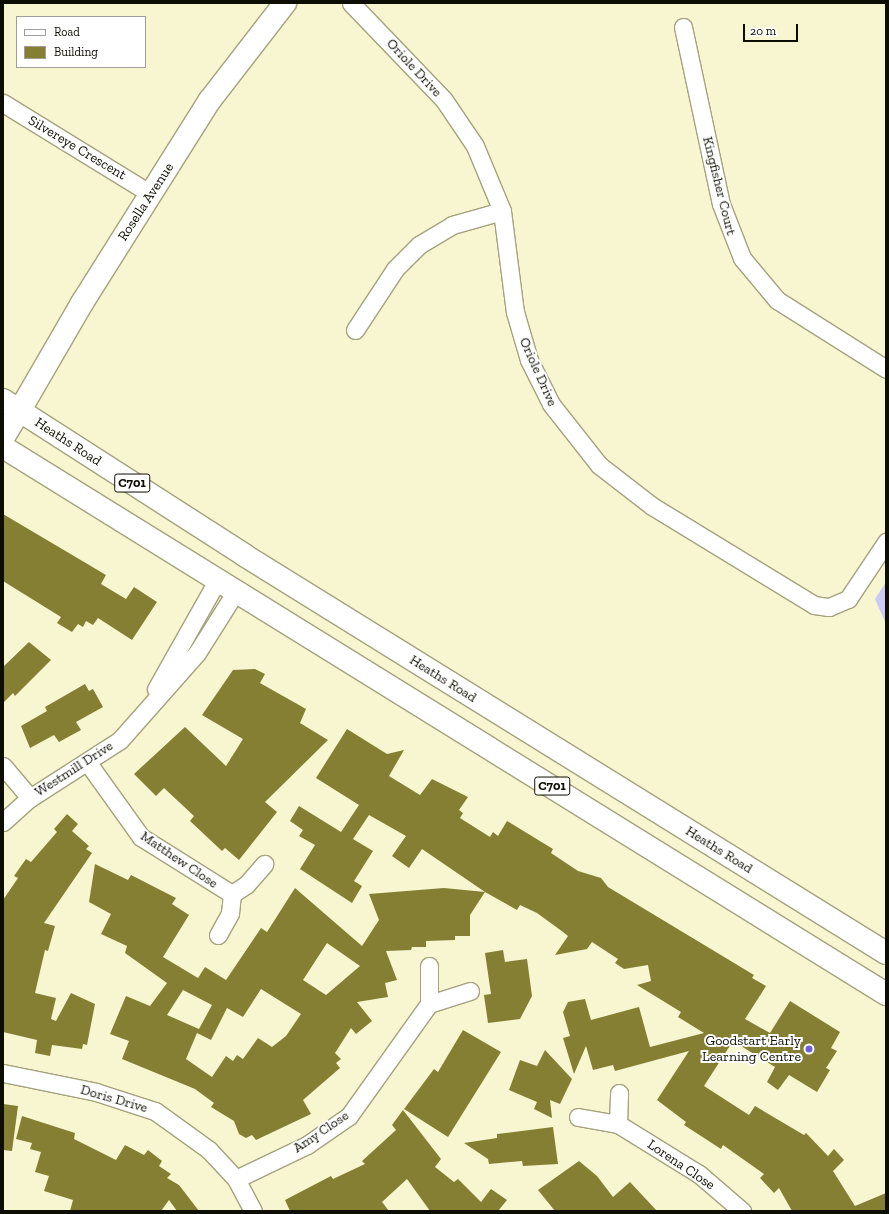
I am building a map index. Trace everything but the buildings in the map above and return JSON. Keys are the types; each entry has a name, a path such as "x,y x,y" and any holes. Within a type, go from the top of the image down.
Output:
{"main road":[{"name":"Rosella Avenue","path":"3,438 11,405 82,303 214,94 285,3"},
{"name":"Heaths Road","path":"11,405 244,555 886,954"},
{"name":"C701","path":"3,447 886,994"},
{"path":"218,579 244,555"},
{"path":"236,591 244,555"}],"street":[{"name":"Oriole Drive","path":"351,3 420,74 460,122 485,167 502,212 516,312 529,360 566,428 617,481 652,506 814,605 829,607 848,599 886,542"},
{"name":"Kingfisher Court","path":"683,27 721,204 742,258 777,300 886,369"},
{"name":"Silvereye Crescent","path":"3,103 151,194"},
{"path":"355,330 395,270 419,245 452,225 502,212"},
{"name":"Westmill Drive","path":"143,714 218,579"},
{"name":"Westmill Drive","path":"3,822 30,798 88,764 120,740 197,653 236,591"},
{"name":"Matthew Close","path":"88,764 141,837 232,894"},
{"path":"3,766 30,798"},
{"name":"Matthew Close","path":"232,894 246,885 264,864"},
{"name":"Matthew Close","path":"218,934 230,913 232,894"},
{"path":"429,966 429,1004 470,991"},
{"name":"Amy Close","path":"236,1179 307,1145 350,1116 429,1004"},
{"name":"Doris Drive","path":"3,1073 102,1094 155,1111 209,1150 236,1179 253,1211"},
{"path":"618,1124 619,1093"},
{"name":"Lorena Close","path":"578,1117 618,1124 699,1174 742,1211"}],"shaded area":[{"path":"886,582 886,624 875,599"}],"place":[{"name":"Goodstart Early Learning Centre","path":"809,1049"}]}
